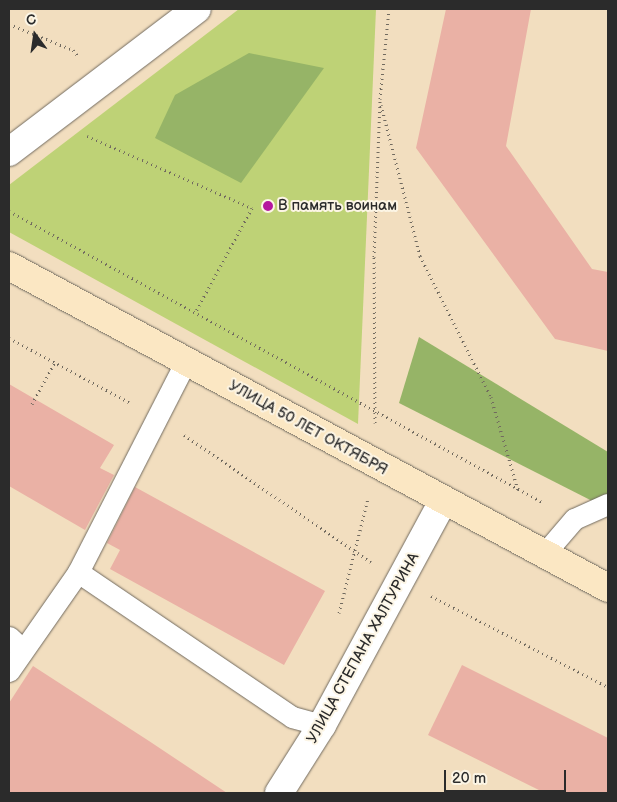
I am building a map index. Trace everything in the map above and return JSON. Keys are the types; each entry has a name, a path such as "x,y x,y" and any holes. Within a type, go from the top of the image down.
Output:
{"main road":[{"name":"УЛИЦА 50 ЛЕТ ОКТЯБРЯ","path":"9,266 608,588"}],"street":[{"path":"9,152 197,9"},
{"name":"УЛИЦА СТЕПАНА ХАЛТУРИНА","path":"279,793 322,725 402,581 443,501"}],"lane":[{"path":"9,671 16,644 78,572 156,416 186,361"},
{"path":"544,554 574,519 608,504"},
{"path":"78,572 292,717 322,725"}],"path":[{"path":"9,24 73,50 99,83"},
{"path":"380,99 420,256 491,397 518,490"},
{"path":"50,120 252,208 195,313"},
{"path":"9,211 574,519"},
{"path":"9,338 156,416 356,553 402,581 608,687"},
{"path":"35,400 32,404 55,362"}],"green space":[{"path":"239,9 376,9 358,424 9,232 9,185"},
{"path":"249,53 324,68 241,183 155,138 175,95"},
{"path":"419,337 608,452 608,509 399,403"}],"building":[{"path":"446,9 531,9 506,146 592,269 608,272 608,351 555,339 416,148"},
{"path":"9,384 114,445 100,468 114,475 85,530 9,486"},
{"path":"135,487 325,591 284,665 110,569 120,550 107,543"},
{"path":"462,665 608,738 608,793 545,793 428,735"},
{"path":"33,666 227,793 9,793 9,703"}],"place":[{"name":"В память воинам","path":"268,206"}]}
